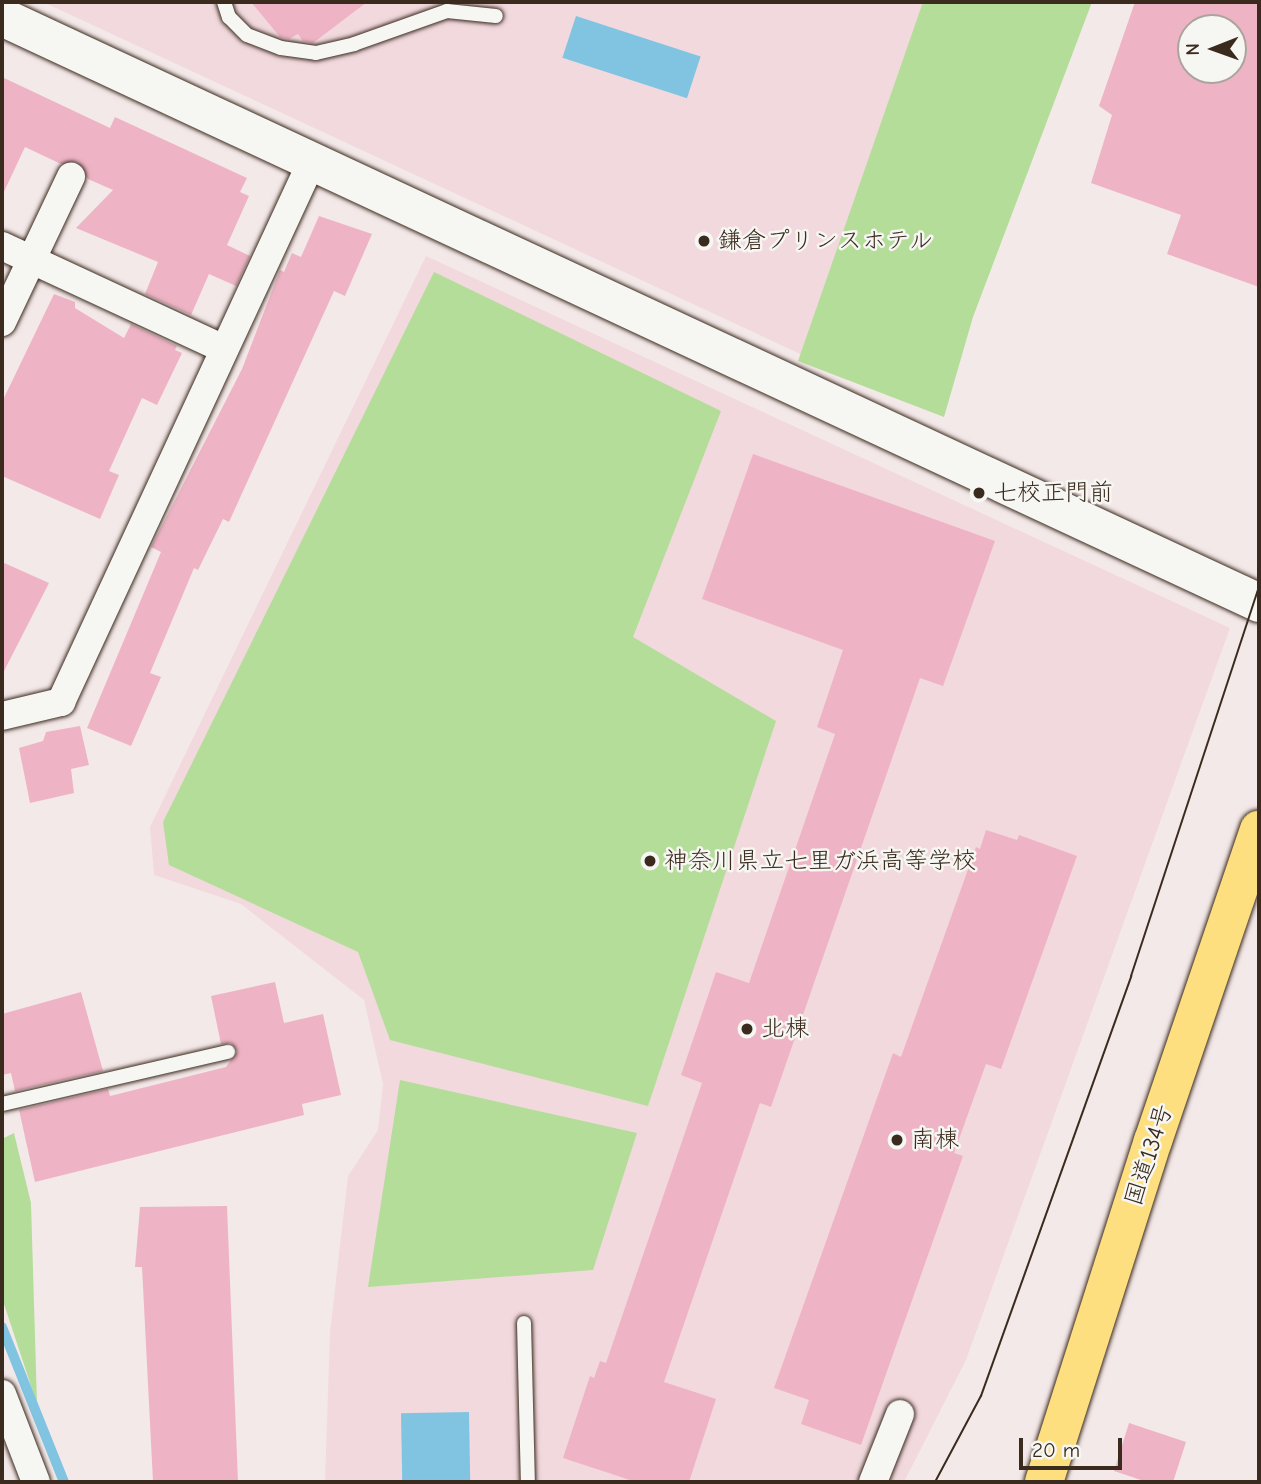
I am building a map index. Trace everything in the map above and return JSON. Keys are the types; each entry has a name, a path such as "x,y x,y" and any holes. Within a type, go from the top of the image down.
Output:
{"highway":[{"name":"国道134号","path":"1044,1482 1153,1140 1259,830"}],"street":[{"path":"2,17 1259,603"},
{"path":"2,716 61,702 312,161"},
{"path":"2,322 71,177"},
{"path":"2,246 224,349"},
{"path":"2,1394 36,1482"},
{"path":"873,1482 900,1414"}],"lane":[{"path":"224,2 229,17 247,35 281,48 316,53 354,44 447,11 496,16"},
{"path":"2,1104 228,1052"},
{"path":"524,1323 528,1482"}],"shaded area":[{"name":"鎌倉プリンスホテル","path":"43,2 941,2 809,358"},
{"name":"神奈川県立七里ガ浜高等学校","path":"426,256 1230,628 966,1360 904,1482 325,1482 330,1332 348,1176 378,1130 383,1084 364,1000 241,904 154,875 150,827"}],"green space":[{"path":"923,2 1092,2 973,317 944,417 798,361"},
{"path":"434,272 721,411 633,637 776,721 648,1106 390,1040 358,952 169,865 163,822"},
{"path":"400,1080 637,1133 593,1270 368,1287"},
{"path":"14,1133 31,1203 37,1404 2,1298 2,1139"}],"water":[{"path":"576,16 701,56 687,98 562,58"},
{"path":"469,1412 470,1482 402,1482 401,1413"}],"building":[{"path":"251,2 367,2 313,43 303,41 298,34 289,39 280,37"},
{"path":"1135,2 1259,2 1259,287 1167,254 1181,215 1091,183 1112,115 1099,106"},
{"path":"2,77 110,128 115,117 247,178 240,192 249,196 227,245 250,256 236,286 209,274 191,315 145,294 158,262 76,228 113,190 88,179 77,162 61,164 25,147 2,196"},
{"path":"319,216 372,234 345,296 334,291 229,522 223,519 198,570 194,568 150,673 161,677 131,746 87,728 161,552 151,547 242,369 280,270 284,272 292,253 301,257"},
{"path":"54,294 75,302 75,308 124,338 131,324 177,346 175,350 182,353 157,405 142,398 109,471 119,475 100,519 2,476 2,402"},
{"path":"753,454 995,541 943,686 920,678 771,1107 760,1103 664,1382 716,1399 689,1482 636,1482 563,1458 590,1376 594,1378 600,1361 606,1363 702,1083 681,1075 716,972 749,983 835,734 817,727 843,650 702,599"},
{"path":"2,562 49,583 2,675"},
{"path":"80,726 89,765 71,769 74,793 30,803 19,748 43,741 46,732"},
{"name":"南棟","path":"986,830 1017,840 1019,835 1077,856 1001,1069 986,1064 954,1153 963,1156 861,1445 801,1424 809,1400 774,1388 893,1053 901,1057 976,847 980,849"},
{"path":"275,982 284,1023 323,1014 341,1095 302,1104 304,1115 35,1182 19,1110 108,1089 110,1096 226,1067 237,1051 231,1043 221,1044 211,996"},
{"path":"81,992 103,1071 15,1091 11,1073 2,1075 2,1014"},
{"path":"227,1206 238,1482 153,1482 142,1267 135,1267 140,1207"},
{"path":"1129,1423 1186,1442 1173,1482 1147,1482 1114,1471"}],"waterway":[{"path":"2,1327 64,1482"}],"tram line":[{"path":"935,1482 981,1396 1131,976 1259,586"}],"place":[{"name":"鎌倉プリンスホテル","path":"704,241"},
{"name":"七校正門前","path":"979,493"},
{"name":"神奈川県立七里ガ浜高等学校","path":"650,861"},
{"name":"北棟","path":"747,1029"},
{"name":"南棟","path":"897,1140"}]}
